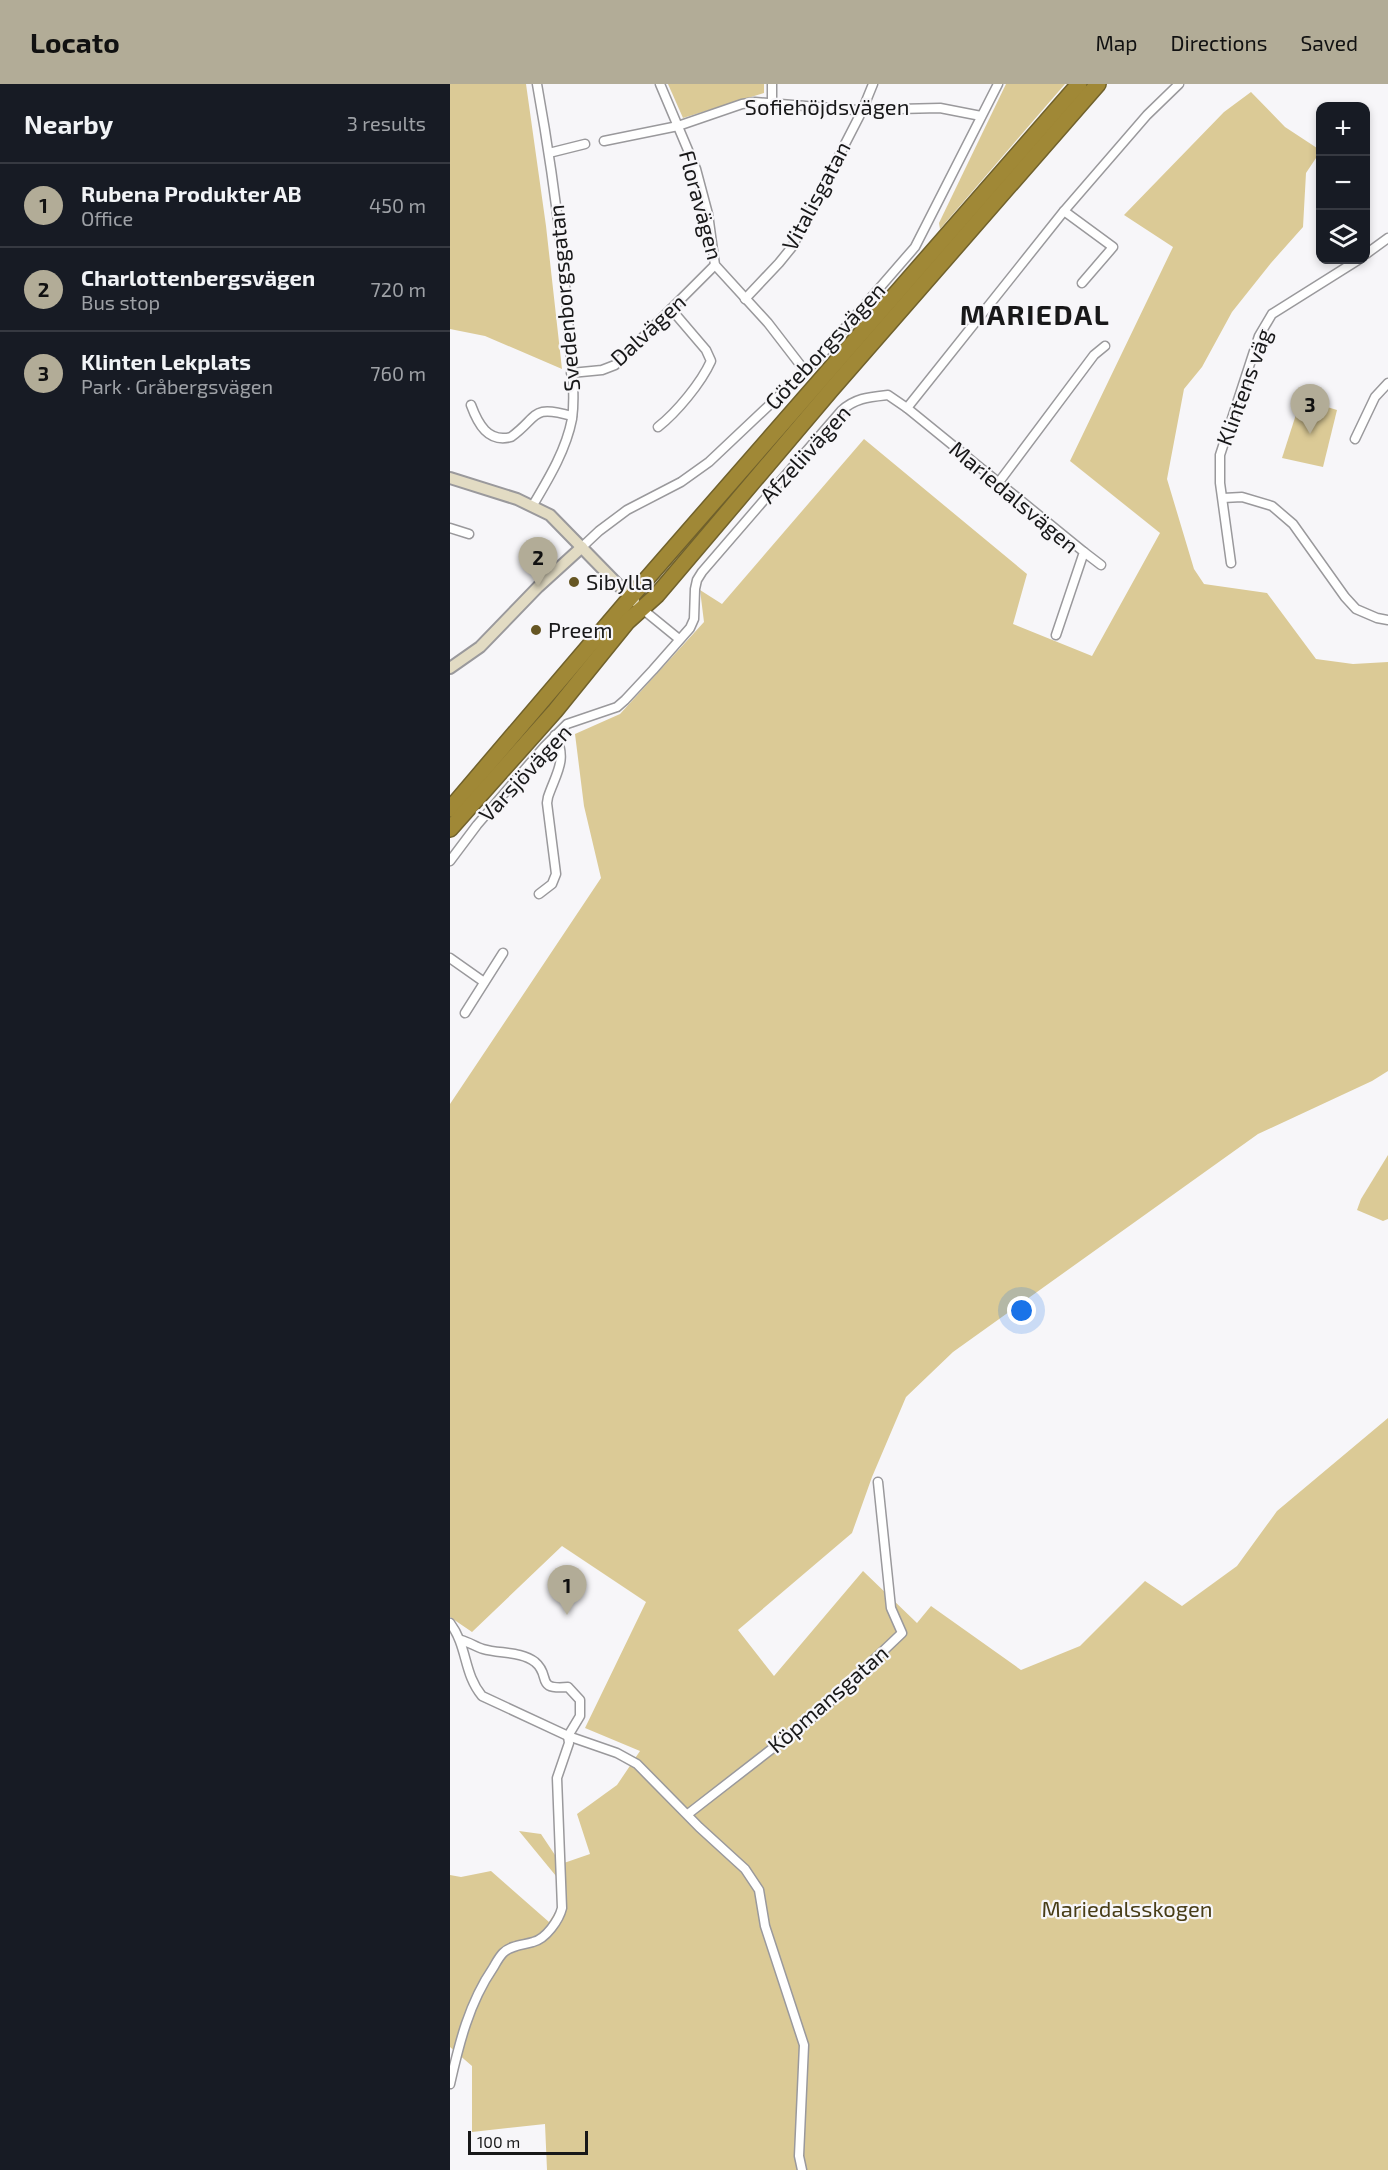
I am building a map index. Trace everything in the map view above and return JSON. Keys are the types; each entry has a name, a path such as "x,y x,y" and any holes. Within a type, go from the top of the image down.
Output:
{"highway":[{"path":"450,809 635,603 1078,84"},
{"path":"450,829 555,711 635,603 657,595 831,390 1098,84"}],"street":[{"name":"Svedenborgsgatan","path":"533,505 557,462 572,416 565,275 549,153 537,84"},
{"name":"Floravägen","path":"660,84 696,169 708,214 716,265 768,323 805,371"},
{"path":"772,84 772,103"},
{"name":"Vitalisgatan","path":"746,299 792,247 862,111 873,84"},
{"name":"Göteborgsvägen","path":"582,547 627,510 681,482 709,462 817,360 915,247 998,84"},
{"path":"908,408 1064,211 1147,115 1179,84"},
{"name":"Sofiehöjdsvägen","path":"604,141 678,126 742,104 772,103 862,111 940,108 981,116"},
{"path":"549,153 585,144"},
{"path":"1064,211 1113,247 1082,283"},
{"path":"1370,251 1388,238"},
{"name":"Klintens väg","path":"1231,563 1220,483 1220,454 1259,336 1272,314 1352,264"},
{"name":"Dalvägen","path":"571,373 602,370 615,365 716,265"},
{"path":"658,427 669,418 692,390 706,372 711,361 706,350 671,309"},
{"path":"999,482 1094,355 1106,346"},
{"path":"1355,440 1375,397 1388,382"},
{"name":"Afzeliivägen","path":"679,639 690,628 694,619 697,580 702,572 841,411 849,403 861,398 888,395 908,408"},
{"path":"471,405 477,423 495,438 511,437 531,416 541,412 572,416"},
{"name":"Mariedalsvägen","path":"908,408 1083,552 1056,635"},
{"path":"450,478 533,505 550,515 635,603 679,639"},
{"path":"1223,498 1242,497 1272,506 1293,524 1356,609 1388,620"},
{"path":"450,528 469,534"},
{"path":"450,668 480,648 538,587 582,547"},
{"path":"1083,552 1101,565"},
{"name":"Varsjövägen","path":"450,861 477,825 555,735 567,724 577,719 604,712 625,700 679,639"},
{"path":"538,894 552,884 556,874 547,803 562,759 562,751 555,735"},
{"path":"465,1013 503,953"},
{"path":"450,958 484,982"},
{"name":"Köpmansgatan","path":"688,1814 818,1713 902,1634 891,1608 878,1482"},
{"path":"450,1623 461,1640 474,1685 482,1696 568,1736 617,1753 637,1764 678,1807 745,1869 759,1890 765,1926 804,2045 799,2156 802,2170"},
{"path":"450,2084 465,2026 487,1976 503,1953 511,1948 536,1942 560,1916 562,1908 561,1854 556,1794 557,1778 569,1743 568,1736 580,1716 580,1700 568,1687 553,1688 546,1684 539,1667 534,1662 526,1657 481,1649 461,1640"}],"green space":[{"path":"450,84 526,84 546,226 562,369 485,336 450,329"},
{"path":"668,84 764,84 764,93 683,118"},
{"path":"1006,84 1065,84 940,229 939,223"},
{"name":"Mariedalsskogen","path":"1251,92 1285,127 1316,147 1316,158 1306,173 1303,227 1232,312 1202,367 1184,389 1167,479 1194,569 1204,584 1267,593 1316,659 1353,664 1388,662 1388,1071 1372,1081 1258,1134 953,1352 906,1397 872,1477 852,1533 738,1630 774,1676 863,1571 917,1623 931,1606 1021,1670 1080,1646 1145,1581 1182,1606 1237,1566 1277,1511 1388,1418 1388,2170 547,2170 545,2124 472,2132 472,2066 450,2047 450,1875 461,1877 491,1871 549,1922 559,1906 556,1876 519,1831 541,1834 561,1864 590,1854 577,1814 617,1785 640,1751 585,1728 646,1602 562,1546 472,1632 450,1617 450,1104 601,878 584,806 575,734 620,714 704,622 700,590 722,604 864,439 1027,574 1013,624 1092,656 1160,533 1070,461 1173,247 1124,215 1224,112"},
{"path":"1301,399 1337,410 1323,467 1282,458"},
{"path":"1388,1155 1388,1219 1383,1221 1357,1210 1361,1199"}],"place":[{"name":"Klinten Lekplats","path":"1310,434"},
{"name":"Sibylla","path":"574,582"},
{"name":"Charlottenbergsvägen","path":"538,587"},
{"name":"Preem","path":"536,630"},
{"name":"Rubena Produkter AB","path":"567,1615"}],"district":[{"name":"MARIEDAL","path":"1035,315"}]}
